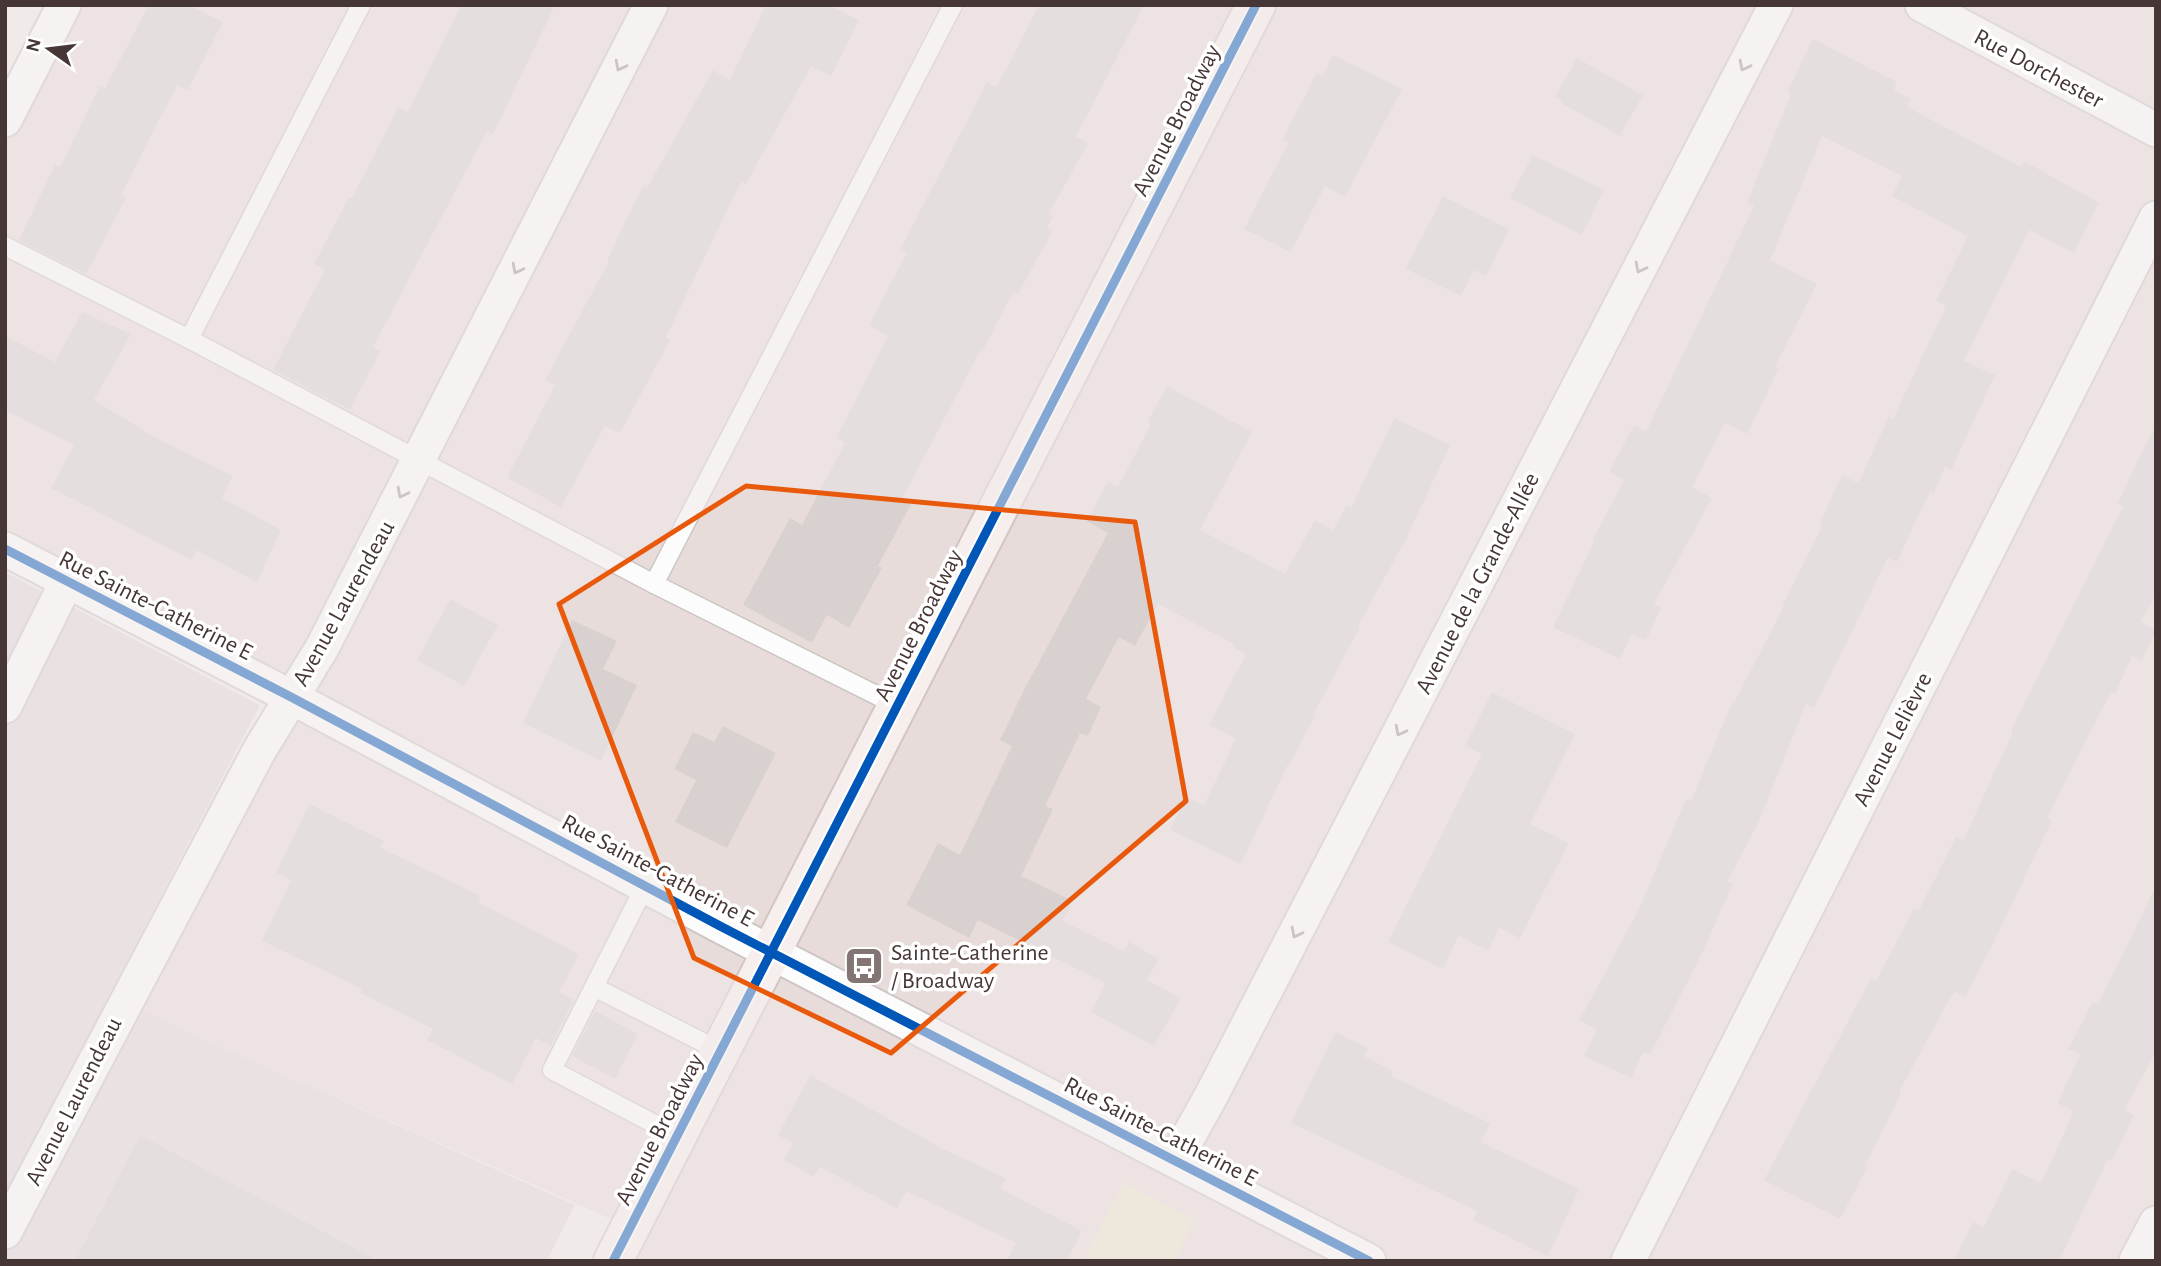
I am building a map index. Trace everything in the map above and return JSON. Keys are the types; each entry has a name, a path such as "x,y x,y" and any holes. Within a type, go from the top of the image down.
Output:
{"street":[{"path":"5,120 64,5"},
{"name":"Avenue Laurendeau","path":"5,1232 259,751 322,649 651,5"},
{"name":"Avenue Broadway","path":"612,1261 1256,5"},
{"name":"Avenue de la Grande-Allée","path":"1176,1159 1212,1096 1776,5"},
{"name":"Rue Dorchester","path":"1922,5 2156,130"},
{"name":"Avenue Lelièvre","path":"1628,1261 2156,218"},
{"name":"Rue Sainte-Catherine E","path":"5,549 291,696 772,953 1176,1159 1369,1261"},
{"path":"5,706 67,581"},
{"path":"2136,1261 2156,1223"}],"lane":[{"path":"189,339 361,5"},
{"path":"654,584 953,5"},
{"path":"5,246 189,339 654,584 898,706"},
{"path":"645,886 552,1070 677,1136"},
{"path":"594,986 720,1051"}],"highlighted area":[{"path":"746,486 1135,522 1186,801 891,1053 694,958 559,604"}],"shaded area":[{"path":"64,5 2156,5 2156,1261 613,1261 629,1227 124,1003 291,697 5,549 5,120"},
{"path":"5,572 260,705 109,996 575,1205 547,1261 5,1261"},
{"path":"1124,1183 1195,1220 1174,1261 1082,1261"}],"building":[{"path":"149,5 189,5 223,22 188,90 177,85 121,195 126,198 86,274 19,240 55,165 60,167 100,86 105,88"},
{"path":"461,5 555,5 493,134 487,131 373,347 380,351 350,410 273,370 325,269 314,264 349,197 352,198 398,107 408,112"},
{"path":"766,5 828,5 859,20 831,76 811,66 746,184 741,182 666,337 670,340 620,433 605,426 561,507 507,478 555,385 545,380 609,261 607,260 643,186 647,188 713,70 730,80"},
{"path":"1039,5 1144,5 1076,137 1088,143 1049,214 1053,217 1047,227 1053,230 1018,294 1013,292 902,499 911,504 878,566 882,568 849,628 827,615 812,643 743,605 790,518 802,525 845,443 836,438 888,336 869,326 907,252 900,250 987,82 997,87"},
{"path":"1813,39 1897,82 1894,90 1911,99 1907,107 2021,167 2024,161 2099,203 2074,253 2029,230 1964,361 1995,375 1951,470 1945,467 1934,493 1930,491 1897,562 1888,558 1814,708 1806,704 1759,821 1728,881 1733,883 1703,951 1650,1055 1643,1052 1631,1078 1584,1056 1597,1029 1579,1021 1638,911 1686,799 1691,801 1733,700 1735,701 1784,606 1822,526 1819,525 1842,475 1858,483 1889,417 1893,419 1946,306 1936,301 1968,236 1892,196 1902,176 1822,136 1770,260 1817,284 1775,367 1779,368 1747,434 1725,423 1692,487 1712,498 1654,604 1661,608 1646,640 1632,634 1620,659 1553,627 1594,542 1592,541 1624,480 1609,472 1634,425 1646,432 1754,206 1747,203 1791,94 1787,92"},
{"path":"1333,55 1402,89 1345,197 1325,186 1291,252 1244,229 1288,143 1282,140 1317,73 1323,76"},
{"path":"1577,58 1643,95 1620,136 1555,97"},
{"path":"1533,155 1604,190 1582,235 1510,198"},
{"path":"1443,196 1509,229 1486,277 1474,270 1461,296 1406,269"},
{"path":"82,312 131,334 94,400 158,439 233,476 222,498 281,530 257,582 196,550 192,560 51,488 74,445 5,410 5,336 55,362"},
{"path":"1167,386 1252,432 1200,530 1285,574 1315,520 1333,530 1347,505 1351,508 1394,418 1450,445 1407,537 1358,626 1360,627 1287,766 1241,864 1170,830 1186,797 1204,805 1236,739 1209,725 1246,654 1233,647 1234,644 1158,604 1135,646 1119,637 1086,699 1101,707 1088,736 1080,733 1045,806 1053,809 1021,876 1073,901 1062,921 1124,951 1129,942 1159,959 1147,980 1181,998 1154,1046 1091,1012 1106,983 978,920 969,938 906,905 938,843 960,855 1012,746 1000,740 1108,533 1087,521 1108,481 1118,487 1151,424 1147,422"},
{"path":"2156,424 2156,594 2141,622 2156,631 2141,661 2132,656 2115,694 2111,692 2047,818 2052,820 1991,948 1965,997 1954,991 1899,1092 1901,1094 1865,1165 1868,1166 1840,1219 1764,1180 1871,978 1876,981 1914,908 1919,910 1956,837 1963,841 2013,732 2011,731 2123,507 2117,504"},
{"path":"450,599 498,625 464,686 417,660"},
{"path":"572,620 617,641 603,669 637,685 601,761 523,723"},
{"path":"1492,692 1575,734 1530,824 1569,843 1520,938 1499,928 1488,951 1458,936 1443,969 1388,942 1482,754 1465,746"},
{"path":"723,726 776,753 727,848 675,822 696,780 674,769 693,732 714,742"},
{"path":"309,804 384,841 381,848 481,896 478,902 579,954 559,992 574,1000 551,1046 536,1038 512,1084 427,1040 433,1029 360,993 362,989 262,941 291,880 276,873"},
{"path":"2156,886 2156,1052 2124,1110 2134,1115 2112,1161 2108,1159 2059,1261 1954,1261 1973,1222 1984,1227 2012,1169 2041,1183 2074,1111 2058,1103 2080,1054 2068,1049 2093,1002 2098,1004"},
{"path":"595,1011 638,1034 615,1079 572,1056"},
{"path":"1335,1032 1368,1048 1364,1056 1393,1071 1391,1076 1490,1123 1481,1142 1579,1189 1548,1256 1473,1220 1477,1211 1291,1123"},
{"path":"810,1075 943,1149 1006,1178 1001,1189 1082,1231 1067,1261 1006,1261 1016,1243 906,1191 897,1208 820,1167 814,1177 784,1160 793,1143 778,1135"},
{"path":"140,1135 379,1261 75,1261"}],"cycle path":[{"path":"613,1261 1256,5"},
{"path":"5,549 291,697 720,926 1369,1261"}],"place":[{"name":"Sainte-Catherine / Broadway","path":"864,966"}]}
